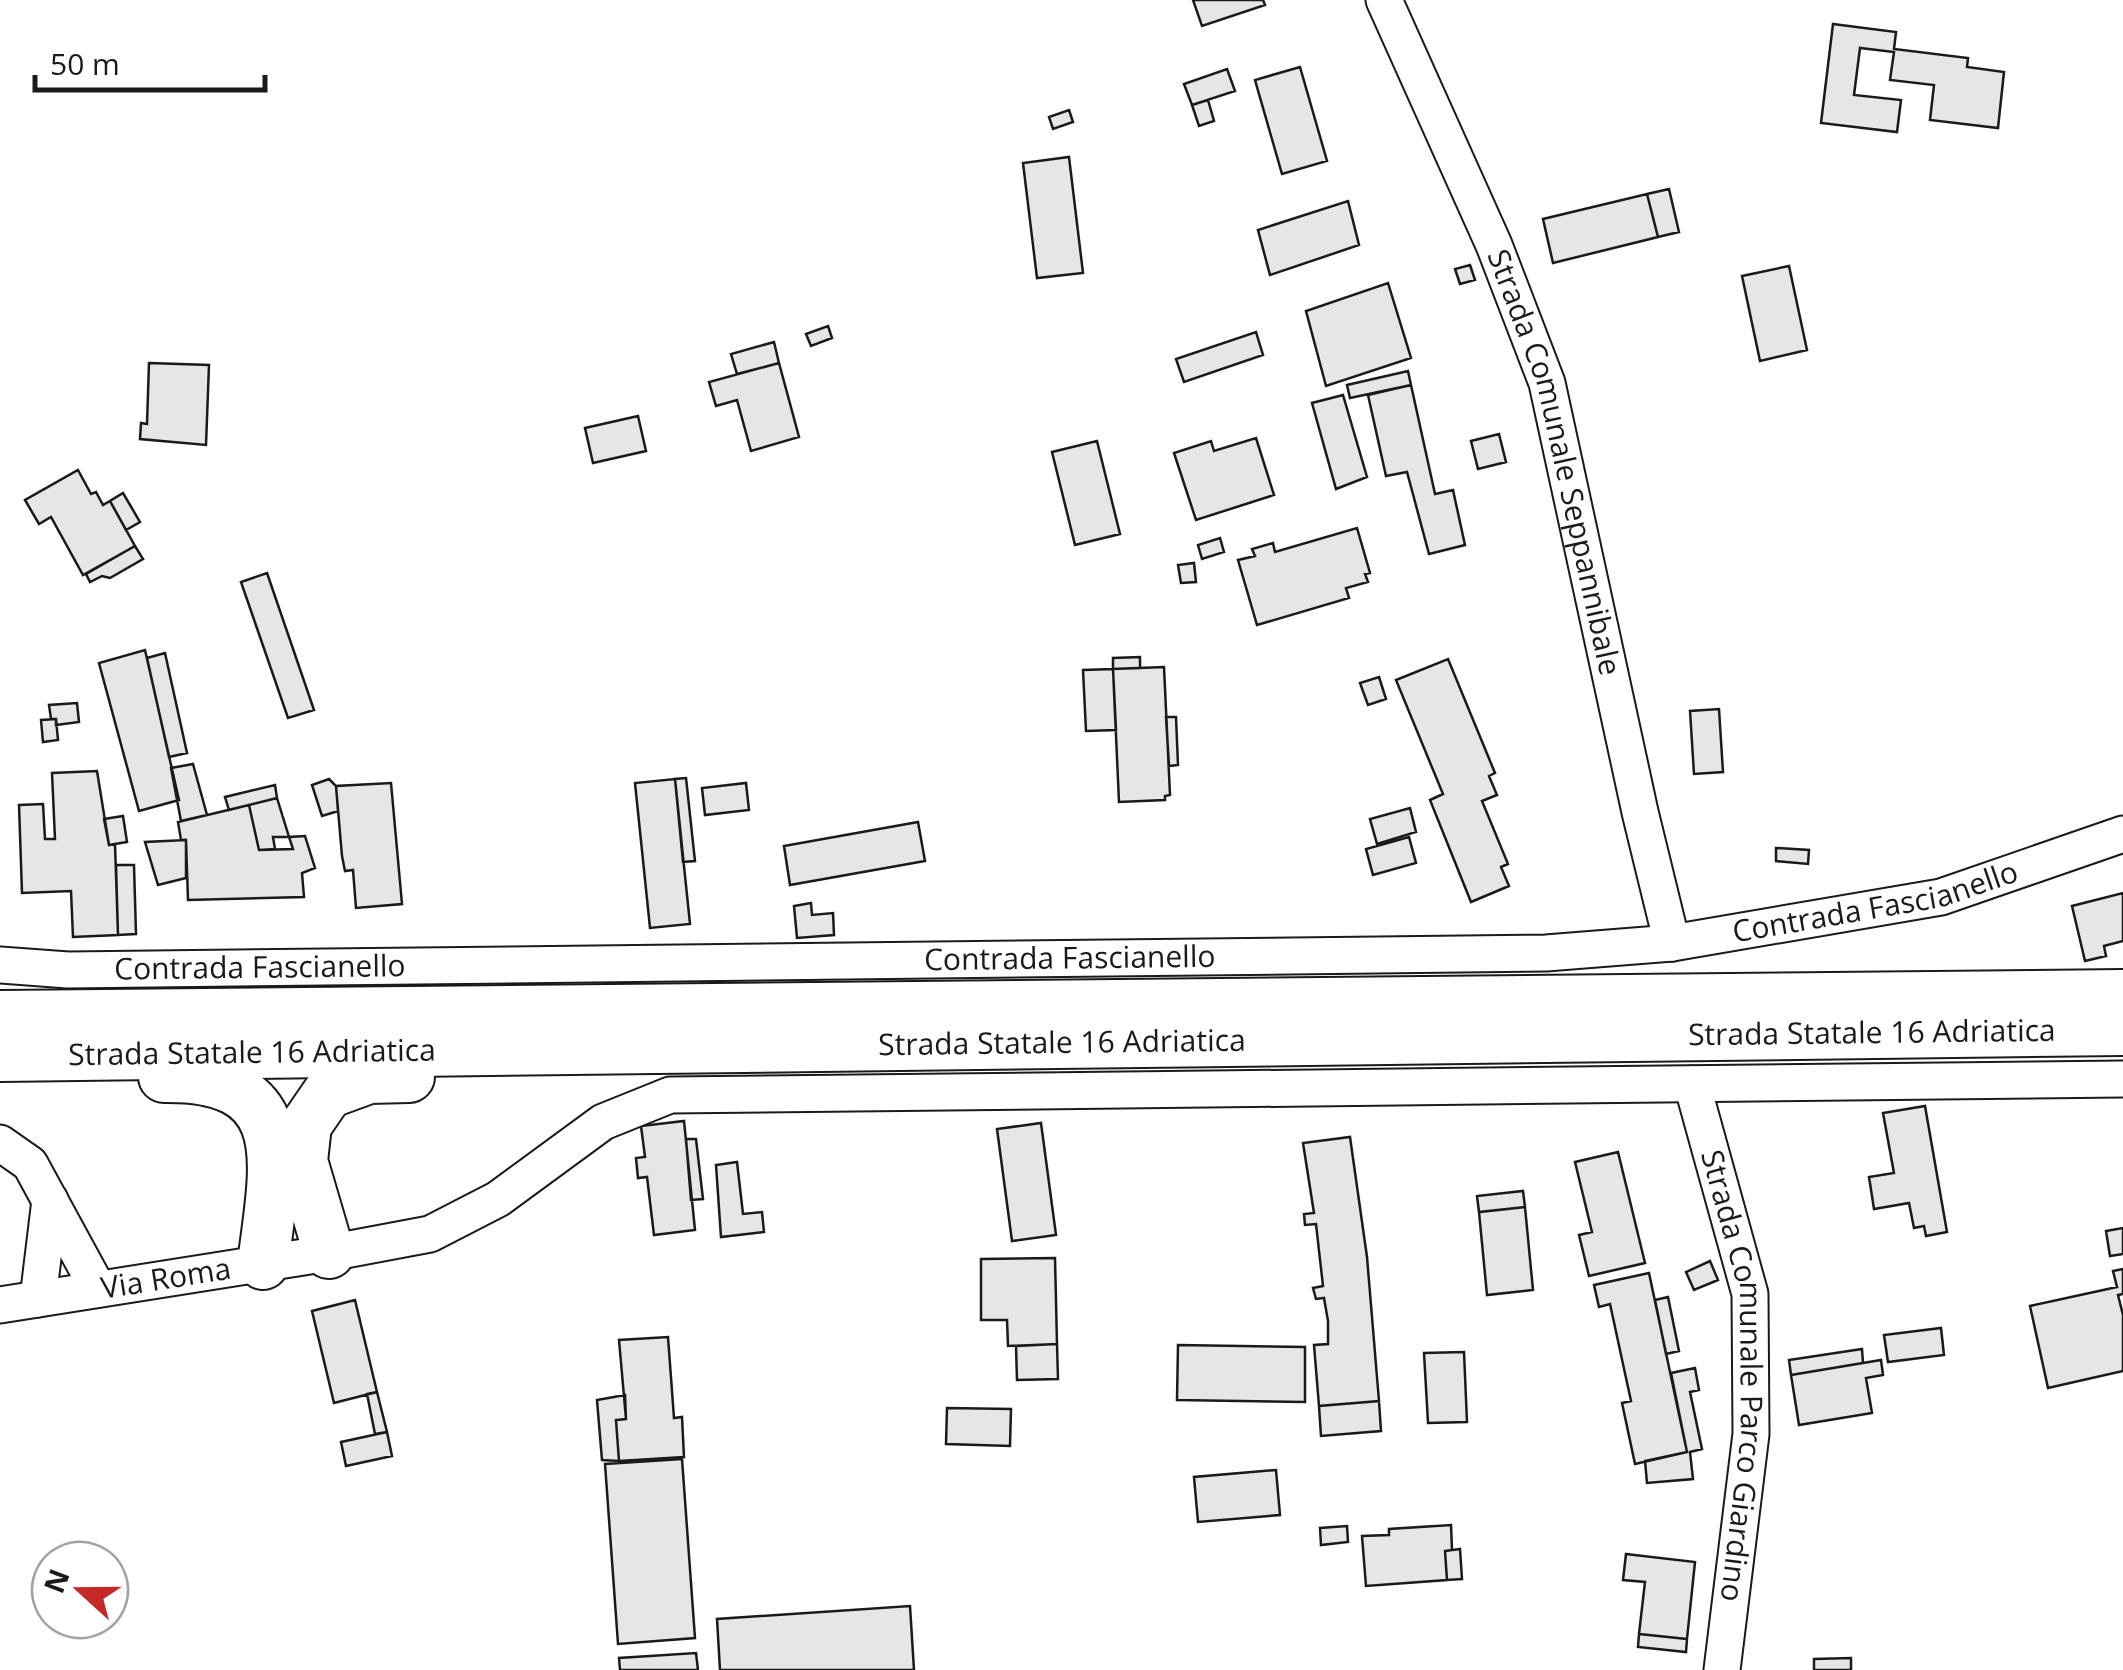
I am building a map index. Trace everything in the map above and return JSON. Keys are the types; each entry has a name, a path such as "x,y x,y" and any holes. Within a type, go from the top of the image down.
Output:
{"highway":[{"name":"Strada Statale 16 Adriatica","path":"0,1016 2123,996"},
{"name":"Strada Statale 16 Adriatica","path":"0,1056 2123,1030"},
{"path":"329,1254 302,1161 306,1125 328,1093 370,1078 515,1073 582,1050"},
{"path":"0,1071 40,1079 200,1077 240,1092 265,1119 275,1162 262,1264"}],"street":[{"name":"Strada Comunale Seppannibale","path":"1384,0 1494,244 1548,384 1672,943"},
{"name":"Contrada Fascianello","path":"0,964 68,970 1546,953 1672,943 1940,897 2123,834"},
{"name":"Via Roma","path":"0,1304 329,1254 430,1234 498,1199 602,1122 670,1096 2123,1079"},
{"name":"Strada Comunale Parco Giardino","path":"1692,1084 1750,1294 1752,1434 1722,1670"},
{"path":"0,1143 30,1164 98,1289"},
{"path":"38,1299 50,1200"}],"building":[{"path":"1193,0 1263,0 1265,5 1202,26"},
{"path":"1833,24 1896,32 1894,49 1968,58 1967,67 2004,72 1998,128 1930,120 1934,85 1890,80 1894,52 1860,48 1854,95 1901,100 1897,132 1821,123"},
{"path":"1300,67 1327,161 1282,174 1255,80"},
{"path":"1227,69 1235,91 1192,105 1184,84"},
{"path":"1208,100 1214,121 1199,126 1192,105"},
{"path":"1069,110 1073,122 1053,129 1049,117"},
{"path":"1069,157 1083,273 1037,278 1023,163"},
{"path":"1669,189 1679,232 1658,237 1647,194"},
{"path":"1647,194 1658,237 1553,263 1543,219"},
{"path":"1348,201 1359,245 1270,275 1258,230"},
{"path":"1470,265 1475,280 1460,284 1455,269"},
{"path":"1789,266 1807,350 1760,361 1742,276"},
{"path":"1388,283 1411,358 1326,386 1306,311"},
{"path":"828,326 832,338 811,346 806,334"},
{"path":"1256,332 1263,355 1184,382 1176,359"},
{"path":"774,342 779,363 737,374 731,354"},
{"path":"149,363 209,365 206,445 140,439 141,423 147,424"},
{"path":"779,363 799,437 751,451 737,400 716,406 709,382"},
{"path":"1408,371 1411,385 1350,398 1347,385"},
{"path":"1411,385 1435,494 1453,490 1465,545 1429,554 1407,472 1386,476 1368,395"},
{"path":"1343,395 1367,477 1336,489 1312,403"},
{"path":"638,416 646,451 593,463 585,428"},
{"path":"1499,434 1506,462 1478,469 1471,441"},
{"path":"1256,438 1274,495 1196,520 1174,453 1211,441 1214,451"},
{"path":"1097,441 1120,534 1075,545 1052,452"},
{"path":"78,470 91,494 96,492 103,505 110,501 135,546 83,575 51,517 39,524 25,500"},
{"path":"123,493 140,522 126,530 110,501"},
{"path":"1357,528 1370,573 1365,574 1368,582 1346,588 1349,598 1257,625 1238,560 1255,556 1252,549 1273,543 1275,552"},
{"path":"1220,538 1224,552 1202,559 1198,545"},
{"path":"135,546 143,559 110,578 102,576 90,582 86,574"},
{"path":"1194,563 1196,582 1181,583 1178,565"},
{"path":"267,573 314,710 288,718 241,582"},
{"path":"145,650 179,800 139,811 99,663"},
{"path":"165,653 187,753 169,757 147,658"},
{"path":"1140,657 1140,668 1113,669 1113,658"},
{"path":"1448,659 1495,773 1489,776 1497,795 1482,801 1508,864 1501,867 1509,886 1471,902 1430,800 1443,794 1396,680"},
{"path":"1164,667 1170,795 1165,800 1119,802 1113,669"},
{"path":"1113,669 1116,730 1086,731 1083,670"},
{"path":"1379,677 1386,699 1368,705 1360,683"},
{"path":"77,703 79,722 56,725 56,719 51,719 49,705"},
{"path":"1719,709 1723,772 1694,774 1690,711"},
{"path":"1166,717 1176,717 1178,765 1169,766"},
{"path":"56,719 58,740 43,742 41,720"},
{"path":"193,764 207,815 181,821 171,768"},
{"path":"97,771 109,845 115,844 118,935 73,937 71,891 22,893 19,805 43,804 45,839 55,839 52,773"},
{"path":"686,778 695,861 683,862 675,779"},
{"path":"329,779 336,786 338,811 322,816 312,785"},
{"path":"675,779 690,924 650,928 635,783"},
{"path":"391,783 402,904 356,908 353,870 345,871 342,856 336,786"},
{"path":"746,783 749,810 705,815 702,788"},
{"path":"275,785 277,798 229,810 225,797"},
{"path":"277,798 289,837 273,837 275,849 259,850 249,805"},
{"path":"249,805 259,850 293,849 289,837 305,836 315,868 302,873 304,897 188,900 186,840 181,840 178,822"},
{"path":"1410,808 1416,832 1377,844 1370,819"},
{"path":"123,816 127,842 109,845 104,819"},
{"path":"918,822 925,861 790,885 784,846"},
{"path":"1409,837 1416,863 1373,875 1366,849"},
{"path":"186,840 186,878 158,885 145,842"},
{"path":"1776,848 1809,850 1808,864 1776,861"},
{"path":"116,865 134,865 136,934 118,935"},
{"path":"2123,893 2123,941 2104,946 2106,956 2085,961 2072,906"},
{"path":"811,903 812,915 833,913 834,935 797,938 794,906"},
{"path":"1925,1106 1947,1232 1926,1236 1924,1226 1914,1228 1909,1203 1874,1209 1869,1177 1894,1173 1883,1113"},
{"path":"684,1121 695,1230 654,1235 647,1177 638,1178 636,1158 645,1157 641,1126"},
{"path":"1041,1123 1056,1235 1012,1241 997,1129"},
{"path":"1350,1137 1367,1257 1379,1401 1319,1406 1314,1345 1328,1344 1328,1321 1324,1298 1316,1299 1313,1288 1323,1286 1316,1224 1305,1225 1304,1214 1314,1213 1303,1143"},
{"path":"686,1139 696,1139 703,1199 691,1200"},
{"path":"1618,1152 1645,1263 1589,1276 1579,1235 1592,1232 1575,1162"},
{"path":"737,1162 743,1214 762,1212 764,1232 721,1237 716,1165"},
{"path":"1523,1191 1525,1207 1479,1212 1477,1196"},
{"path":"1525,1207 1533,1290 1487,1295 1479,1212"},
{"path":"2123,1228 2123,1254 2110,1256 2106,1231"},
{"path":"1055,1258 1057,1344 1008,1346 1007,1320 981,1320 981,1259"},
{"path":"1710,1261 1718,1280 1694,1290 1686,1272"},
{"path":"2123,1269 2123,1294 2118,1295 2123,1315 2123,1371 2048,1388 2030,1306 2117,1287 2113,1271"},
{"path":"1649,1273 1687,1452 1635,1464 1622,1403 1631,1401 1610,1304 1599,1307 1594,1285"},
{"path":"1668,1297 1679,1351 1666,1354 1655,1300"},
{"path":"355,1300 377,1392 334,1403 312,1311"},
{"path":"1941,1328 1944,1355 1888,1362 1884,1335"},
{"path":"668,1337 674,1418 682,1417 684,1457 619,1461 616,1420 626,1419 619,1340"},
{"path":"1057,1344 1058,1379 1017,1380 1016,1346"},
{"path":"1178,1345 1305,1347 1305,1402 1177,1400"},
{"path":"1862,1349 1863,1363 1791,1375 1789,1360"},
{"path":"1464,1352 1467,1422 1428,1423 1424,1353"},
{"path":"1881,1360 1883,1375 1866,1378 1872,1413 1799,1425 1791,1375"},
{"path":"1695,1368 1699,1390 1690,1392 1702,1449 1690,1452 1693,1479 1647,1483 1645,1461 1687,1452 1671,1373"},
{"path":"377,1392 387,1432 375,1434 367,1394"},
{"path":"625,1395 626,1419 616,1420 619,1461 602,1460 597,1400"},
{"path":"1379,1401 1381,1431 1321,1436 1319,1406"},
{"path":"947,1408 1011,1409 1010,1446 946,1444"},
{"path":"387,1432 392,1456 346,1466 341,1442"},
{"path":"682,1459 695,1638 618,1644 605,1464"},
{"path":"1276,1470 1280,1515 1198,1522 1194,1477"},
{"path":"1451,1525 1452,1550 1445,1551 1447,1580 1366,1586 1362,1536 1389,1535 1389,1529"},
{"path":"1347,1526 1348,1542 1321,1545 1320,1528"},
{"path":"1460,1549 1462,1579 1447,1580 1445,1551"},
{"path":"1626,1554 1695,1562 1687,1639 1639,1634 1645,1582 1623,1580"},
{"path":"910,1606 914,1670 720,1670 717,1619"},
{"path":"1639,1634 1687,1639 1686,1652 1638,1647"},
{"path":"696,1653 698,1670 620,1670 619,1658"},
{"path":"1851,1658 1851,1670 1814,1670 1814,1659"}]}
